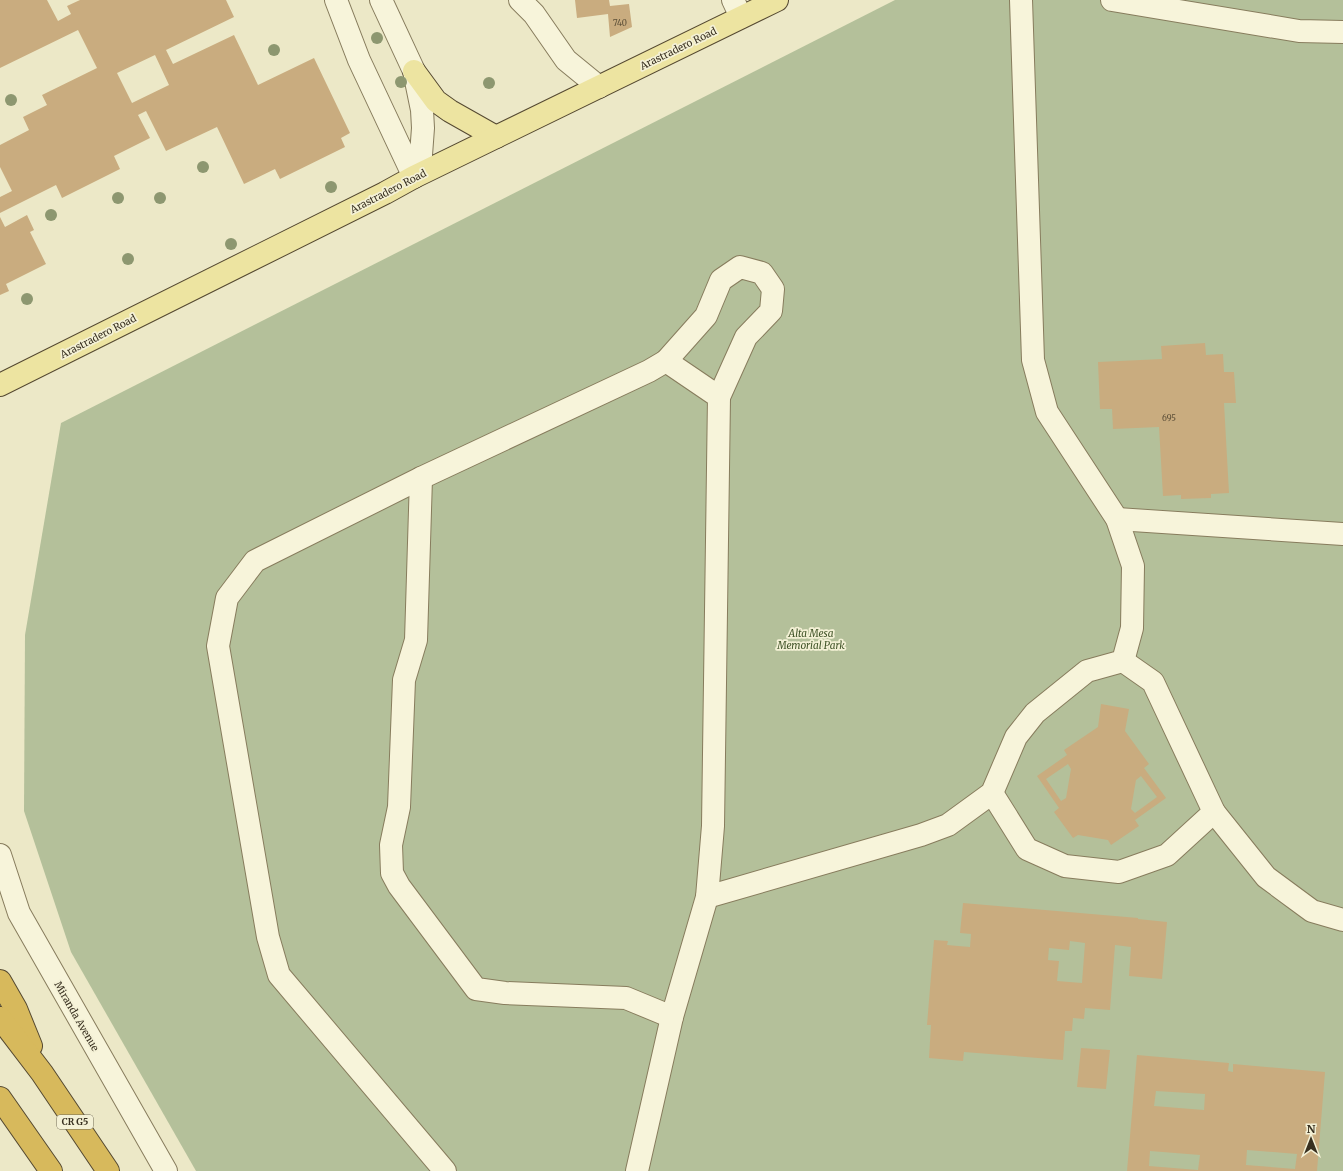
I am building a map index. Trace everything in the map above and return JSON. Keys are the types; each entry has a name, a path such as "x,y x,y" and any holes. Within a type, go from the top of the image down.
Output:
{"highway":[{"path":"0,981 16,1009 42,1073"},
{"name":"CR G5","path":"0,1018 42,1073 108,1171"},
{"path":"0,1098 51,1171"}],"main road":[{"name":"Arastradero Road","path":"0,385 598,87 737,9 777,0"},
{"path":"414,71 436,101 450,111 496,137"}],"street":[{"path":"336,0 359,60 414,178"},
{"path":"381,0 414,71 422,110 423,128 421,155 414,178"},
{"path":"520,0 534,14 566,60 598,87"},
{"path":"1021,0 1033,360 1047,412 1117,518 1133,566 1132,628 1123,661"},
{"path":"1112,0 1298,31 1343,32"},
{"path":"445,1171 279,975 268,937 218,646 227,598 255,561 421,478 649,371 666,361 706,316 721,280 740,268 762,273 773,289 771,311 746,337 719,397 713,826 707,897 672,1017 636,1171"},
{"path":"666,361 719,397"},
{"path":"421,478 416,640 404,680 399,807 390,845 392,873 399,886 476,990 505,993 626,998 672,1017"},
{"path":"1117,518 1343,534"},
{"path":"707,897 921,835 948,825 992,793 1016,737 1035,713 1087,672 1123,661"},
{"path":"1123,661 1153,682 1214,812 1266,877 1312,911 1343,920"},
{"path":"992,793 1027,849 1065,866 1119,872 1167,856 1214,812"},
{"name":"Miranda Avenue","path":"0,855 19,913 166,1171"}],"green space":[{"name":"Alta Mesa Memorial Park","path":"895,0 1343,0 1343,1171 196,1171 71,952 24,811 25,635 61,423"}],"building":[{"path":"0,0 47,0 58,21 71,14 67,6 80,0 226,0 234,17 166,50 173,64 234,35 258,85 314,58 350,133 341,138 345,147 280,179 275,169 244,184 217,127 166,151 146,111 138,115 150,138 114,156 120,169 62,198 56,185 0,213 0,197 12,191 0,167 0,145 29,130 23,117 47,105 42,95 97,68 78,30 0,68","holes":["155,55 169,85 132,103 117,73"]},
{"path":"575,0 609,0 610,6 629,4 632,27 610,37 608,14 577,18"},
{"path":"27,215 34,230 30,232 46,264 6,284 9,291 0,295 0,217 5,227"},
{"path":"1205,343 1206,355 1223,354 1224,372 1234,372 1236,403 1224,403 1229,493 1211,494 1211,498 1181,499 1181,495 1163,496 1159,427 1113,429 1112,409 1100,409 1098,362 1162,359 1161,346"},
{"path":"1101,704 1129,709 1125,731 1149,764 1144,768 1166,798 1135,820 1139,826 1111,845 1108,840 1078,835 1073,838 1054,812 1059,808 1037,776 1067,755 1064,750 1098,727","holes":["1068,764 1071,769 1066,798 1061,801 1046,779","1141,776 1157,797 1135,813 1131,809 1136,780"]},
{"path":"963,903 1138,918 1167,922 1162,979 1129,976 1131,947 1115,945 1110,1010 1085,1008 1084,1019 1073,1018 1072,1031 1065,1031 1063,1060 964,1052 963,1061 929,1058 931,1025 927,1025 934,940 948,941 947,945 970,947 971,934 960,933","holes":["1070,941 1085,943 1082,983 1057,981 1059,961 1048,960 1049,948 1069,950"]},
{"path":"1081,1048 1110,1050 1106,1089 1077,1087"},
{"path":"1137,1055 1229,1063 1228,1071 1233,1072 1233,1064 1325,1072 1317,1171 1127,1171","holes":["1156,1091 1205,1094 1204,1110 1154,1106","1247,1150 1297,1154 1295,1169 1246,1165","1150,1151 1200,1155 1198,1170 1149,1166"]}]}
